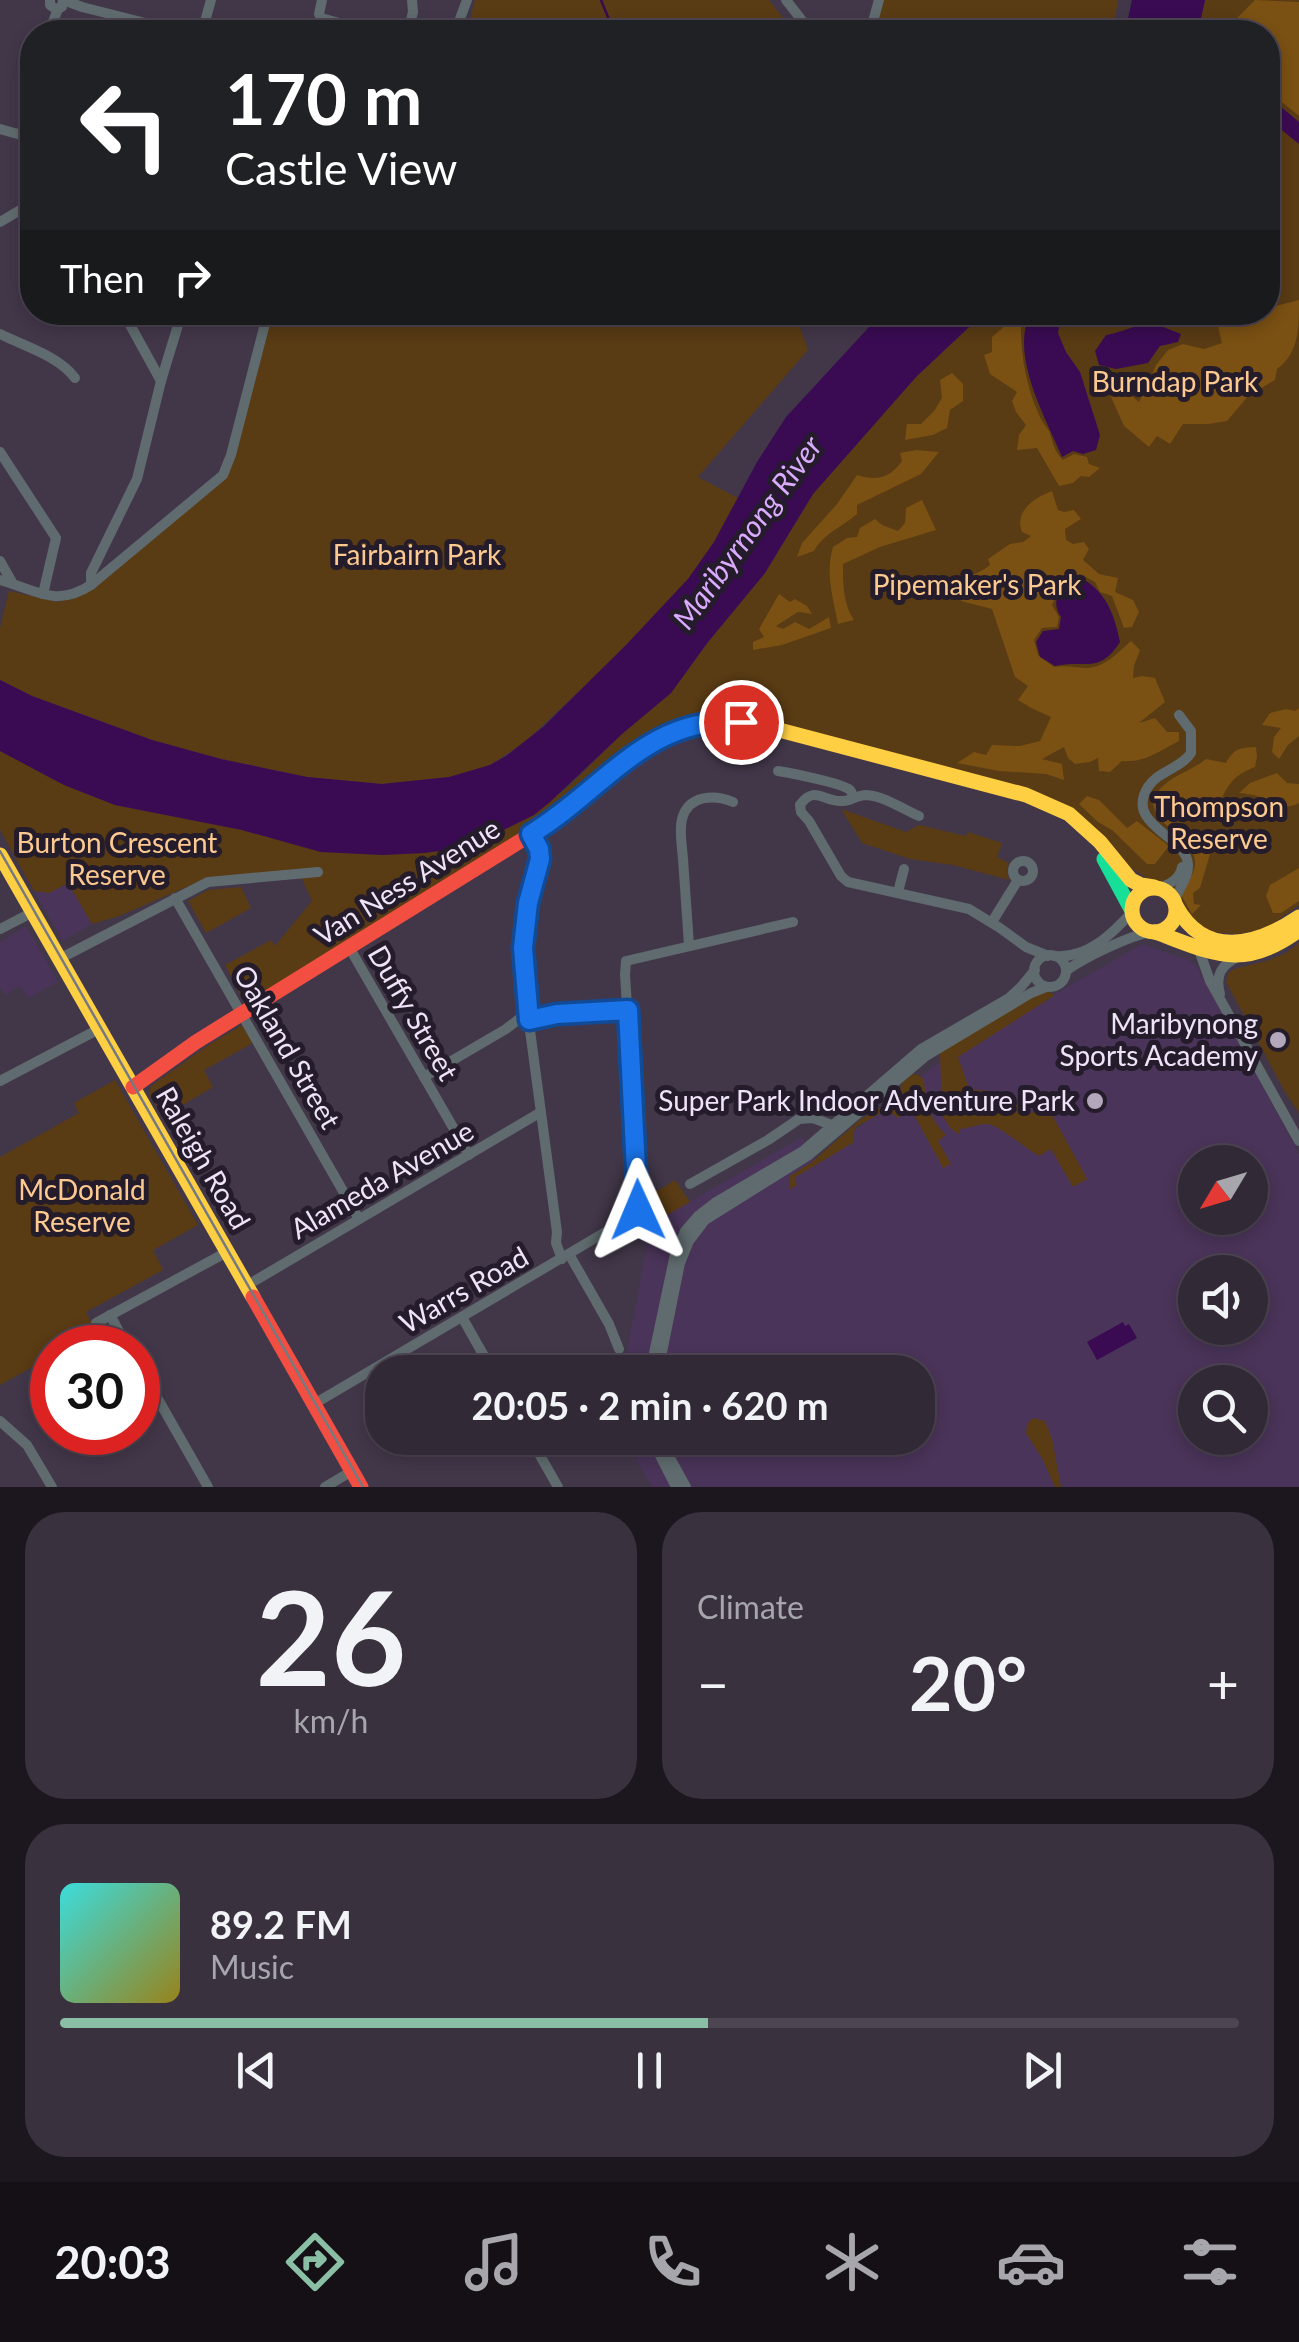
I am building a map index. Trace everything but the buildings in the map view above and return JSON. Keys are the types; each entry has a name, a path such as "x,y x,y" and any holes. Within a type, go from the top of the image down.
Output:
{"main road":[{"name":"Van Ness Avenue","path":"131,1083 534,833 640,749 689,726 717,721 764,726 1007,789 1057,808 1080,822 1134,882 1156,887"},
{"name":"Van Ness Avenue","path":"1038,800 1092,841 1132,910"},
{"name":"Raleigh Road","path":"0,854 361,1487"},
{"path":"1299,916 1267,937 1228,943 1195,932 1185,923 1170,894 1156,887 1138,894 1132,910 1140,928 1199,950 1226,955 1275,946 1299,930"},
{"path":"1153,932 1172,924 1176,903"}],"street":[{"path":"322,0 319,14 329,20"},
{"path":"786,0 802,20"},
{"path":"55,4 99,6 143,20"},
{"path":"130,325 161,381"},
{"path":"91,585 92,573 136,480 178,325"},
{"path":"0,580 67,597 91,585 223,474 265,325"},
{"path":"0,334 57,362 75,378"},
{"path":"0,452 56,538 43,594"},
{"path":"0,561 13,584"},
{"path":"1176,903 1188,866 1186,855 1151,822 1143,802 1154,780 1191,754 1191,732 1179,714"},
{"path":"778,771 847,788 857,796"},
{"path":"919,816 877,798 857,796 841,802 813,795 801,802 800,810 844,880 962,907 992,922 1026,948 1062,961 1066,971"},
{"path":"689,945 683,815 705,797 734,802"},
{"path":"534,833 540,859 528,903 523,948 556,1243 608,1324 618,1349"},
{"path":"1156,887 1174,881 1181,873 1182,855 1175,845"},
{"path":"898,892 904,868"},
{"path":"59,958 208,882 318,872"},
{"path":"992,922 1018,880"},
{"name":"Oakland Street","path":"175,898 359,1219"},
{"path":"661,1355 680,1263 692,1235 715,1212 798,1163 921,1049 1014,994 1040,960 1072,956 1094,946 1116,930 1132,910"},
{"path":"0,929 33,912"},
{"path":"424,1076 529,1018 628,1010 626,961 793,922"},
{"path":"992,922 1013,941 1035,969 1037,980 1046,987"},
{"path":"653,1355 674,1254 685,1232 707,1209 836,1127 926,1056 1031,993 1054,987 1076,964 1153,932"},
{"name":"Duffy Street","path":"349,947 469,1154"},
{"path":"1199,950 1210,981 1299,1141"},
{"path":"1221,1000 1219,974 1225,964 1242,954"},
{"name":"Warrs Road","path":"314,1404 636,1214 639,1192 628,1010"},
{"path":"0,1081 100,1029"},
{"path":"1272,1092 1299,1126"},
{"name":"Alameda Avenue","path":"246,1286 541,1112"},
{"path":"690,1184 799,1118 813,1118 836,1127"},
{"path":"96,1323 228,1252"},
{"path":"110,1316 115,1325"},
{"path":"462,1317 484,1355"},
{"path":"160,1403 208,1487"},
{"path":"0,1421 27,1445 52,1487"},
{"path":"540,1455 558,1487"},
{"path":"659,1455 676,1487"},
{"path":"668,1455 686,1487"},
{"path":"325,1487 352,1472"}],"shaded area":[{"path":"68,883 92,924 63,941 34,891 49,893"},
{"path":"26,926 58,982 28,998 20,986 5,995 0,987 0,942"},
{"path":"1142,944 1196,965 1299,1154 1299,1487 652,1487 634,1455 935,1455 935,1355 626,1355 651,1224 802,1137 816,1161 946,1057"}],"green space":[{"path":"475,0 769,0 785,20 470,20"},
{"path":"880,0 1118,0 1115,20 875,20"},
{"path":"1205,0 1299,0 1299,905 1263,931 1210,932 1194,921 1171,887 1130,867 1085,820 763,719 713,714 676,724 572,800 245,1004 225,965 271,940 275,946 312,901 298,870 203,880 92,924 68,883 49,893 34,891 0,830 0,751 64,785 115,805 242,830 321,852 383,855 471,844 533,815 671,693 765,573 813,494 916,377 971,325 1280,325 1280,20 1201,20"},
{"path":"1255,0 1299,2 1299,116 1280,101 1280,20 1235,20"},
{"name":"Burndap Park","path":"1299,300 1294,348 1277,369 1275,380 1249,395 1227,421 1183,424 1170,444 1157,436 1149,447 1124,426 1103,379 1123,388 1139,402 1156,365 1168,350 1183,344 1204,349 1222,343 1220,325 1280,325 1280,305"},
{"name":"Fairbairn Park","path":"264,325 799,325 808,350 698,477 738,498 688,579 612,660 525,742 490,765 449,777 382,784 307,777 221,759 152,740 32,696 0,680 0,628 9,591 58,602 82,594 225,467"},
{"path":"1006,325 1021,325 1023,357 1035,406 1063,460 1074,454 1087,457 1089,464 1100,468 1089,477 1081,476 1073,483 1059,486 1037,448 1017,450 1019,435 1026,425 1012,401 1017,392 990,374 984,355 992,352 992,337"},
{"path":"952,373 963,384 963,401 950,410 947,428 905,440 907,424 921,424 934,411 942,398 940,380"},
{"path":"939,452 921,474 857,505 857,514 814,551 797,557 802,543 857,475 887,475 902,461 900,453"},
{"name":"Pipemaker's Park","path":"1052,491 1058,510 1074,510 1081,519 1065,529 1066,540 1073,544 1084,542 1089,549 1083,560 1099,574 1118,578 1115,592 1133,600 1139,612 1132,627 1124,628 1112,596 1100,592 1095,582 1080,574 1069,578 1052,605 1059,617 1057,627 1042,628 1034,640 1038,655 1054,667 1095,667 1131,641 1140,650 1133,678 1155,678 1165,702 1139,723 1155,718 1167,732 1179,732 1179,741 1145,758 1122,761 1110,772 1099,771 1098,758 1075,764 1064,747 1042,759 1062,764 1064,780 1046,774 957,763 974,752 986,755 992,745 1020,746 1040,741 1051,717 1018,700 1028,686 1015,677 992,609 961,601 957,581 986,568 990,565 988,559 1010,544 1031,536 1022,532 1023,512"},
{"path":"922,500 936,530 880,547 843,564 846,601 854,620 838,624 830,576 833,547 857,537 860,528 875,519 898,531 905,523 906,508"},
{"path":"779,594 790,602 795,599 807,606 812,614 798,612 776,626 783,629 795,622 809,629 829,617 831,628 782,645 753,650 753,642 764,637 759,629"},
{"path":"1299,708 1299,736 1279,759 1272,752 1274,737 1281,728 1262,725 1270,713"},
{"path":"1256,747 1255,767 1235,779 1222,798 1173,806 1169,813 1174,826 1170,828 1158,818 1152,802 1169,781 1206,759 1226,763 1238,750"},
{"path":"1277,773 1287,783 1299,784 1299,803 1282,806 1239,793 1250,783"},
{"path":"1087,796 1099,800 1127,828 1137,821 1169,846 1155,864 1147,864 1079,804"},
{"path":"841,809 906,832 919,825 966,836 968,832 1002,843 997,857 1009,863 1009,880 953,865 910,859 862,843"},
{"path":"1188,839 1198,839 1210,854 1200,888 1193,893 1194,904 1201,905 1192,914 1181,895 1195,863"},
{"path":"1299,868 1299,901 1281,913 1273,913 1266,896 1270,885"},
{"path":"241,887 251,908 206,933 188,901 208,890"},
{"name":"Maribynong Sports Academy","path":"1299,943 1299,1113 1226,982 1234,969 1269,960"},
{"path":"1045,990 1055,995 958,1057 969,1089 999,1092 1029,1114 1050,1111 1087,1179 1073,1187 1051,1149 1039,1156 987,1124 960,1129 959,1134 942,1115 940,1053"},
{"path":"242,1025 253,1043 204,1070 213,1087 164,1116 149,1095 151,1086"},
{"path":"912,1074 924,1080 929,1110 946,1135 938,1141 951,1164 943,1168 900,1089"},
{"name":"McDonald Reserve","path":"115,1080 198,1225 153,1250 163,1270 86,1312 93,1325 30,1325 30,1368 0,1385 0,1157 79,1113 74,1103"},
{"path":"880,1108 894,1109 902,1115 898,1118 890,1112 881,1113 856,1127 854,1142 794,1178 797,1185 790,1189 790,1176"},
{"path":"675,1180 690,1202 651,1224 649,1196"},
{"path":"1033,1418 1045,1421 1061,1487 1055,1487 1026,1433"}],"water":[{"path":"1132,0 1205,0 1201,20 1128,20"},
{"path":"1280,106 1299,122 1299,144 1280,129"},
{"name":"Maribyrnong River","path":"871,325 971,325 916,377 813,494 765,573 671,693 534,815 491,836 424,853 321,852 242,830 115,805 64,785 0,751 0,680 32,696 152,740 307,777 382,784 449,777 490,765 543,727 688,579 714,542 786,417"},
{"path":"1026,325 1059,328 1066,352 1080,372 1100,435 1096,450 1083,454 1073,451 1062,457 1029,375"},
{"path":"1141,325 1158,325 1181,334 1178,342 1160,346 1148,363 1116,369 1099,365 1095,351 1106,335"},
{"path":"1078,576 1107,603 1120,642 1098,662 1055,666 1040,657 1036,642 1043,631 1059,629 1057,598 1062,588"},
{"path":"1123,1322 1125,1326 1129,1324 1137,1338 1097,1360 1087,1342"}],"waterway":[{"path":"601,0 609,20"}],"tram line":[{"path":"0,851 363,1487"}],"traffic: fast":[{"path":"1104,859 1131,909"}],"traffic: slow":[{"path":"599,783 638,752 674,732 713,724 764,726 1026,795 1069,814 1100,842 1131,880 1154,887"},
{"path":"0,855 253,1297"},
{"path":"1154,888 1170,894 1176,910 1170,926 1154,932 1138,926 1132,910 1138,894 1154,888"},
{"path":"1176,906 1201,934 1232,942 1266,935 1299,917"},
{"path":"1155,932 1211,952 1244,955 1279,943 1299,930"}],"traffic: jam":[{"path":"133,1087 196,1042 546,825 599,783"},
{"path":"253,1297 361,1487"}],"place":[{"name":"Maribynong Sports Academy","path":"1278,1040"},
{"name":"Super Park Indoor Adventure Park","path":"1095,1101"}],"route":[{"path":"638,1210 628,1010 557,1014 529,1020 523,948 528,903 540,859 531,834 564,813 632,755 656,740 704,722 741,722"}],"park label":[{"name":"Thompson Reserve","path":"1219,823"},
{"name":"Burton Crescent Reserve","path":"117,859"}]}
